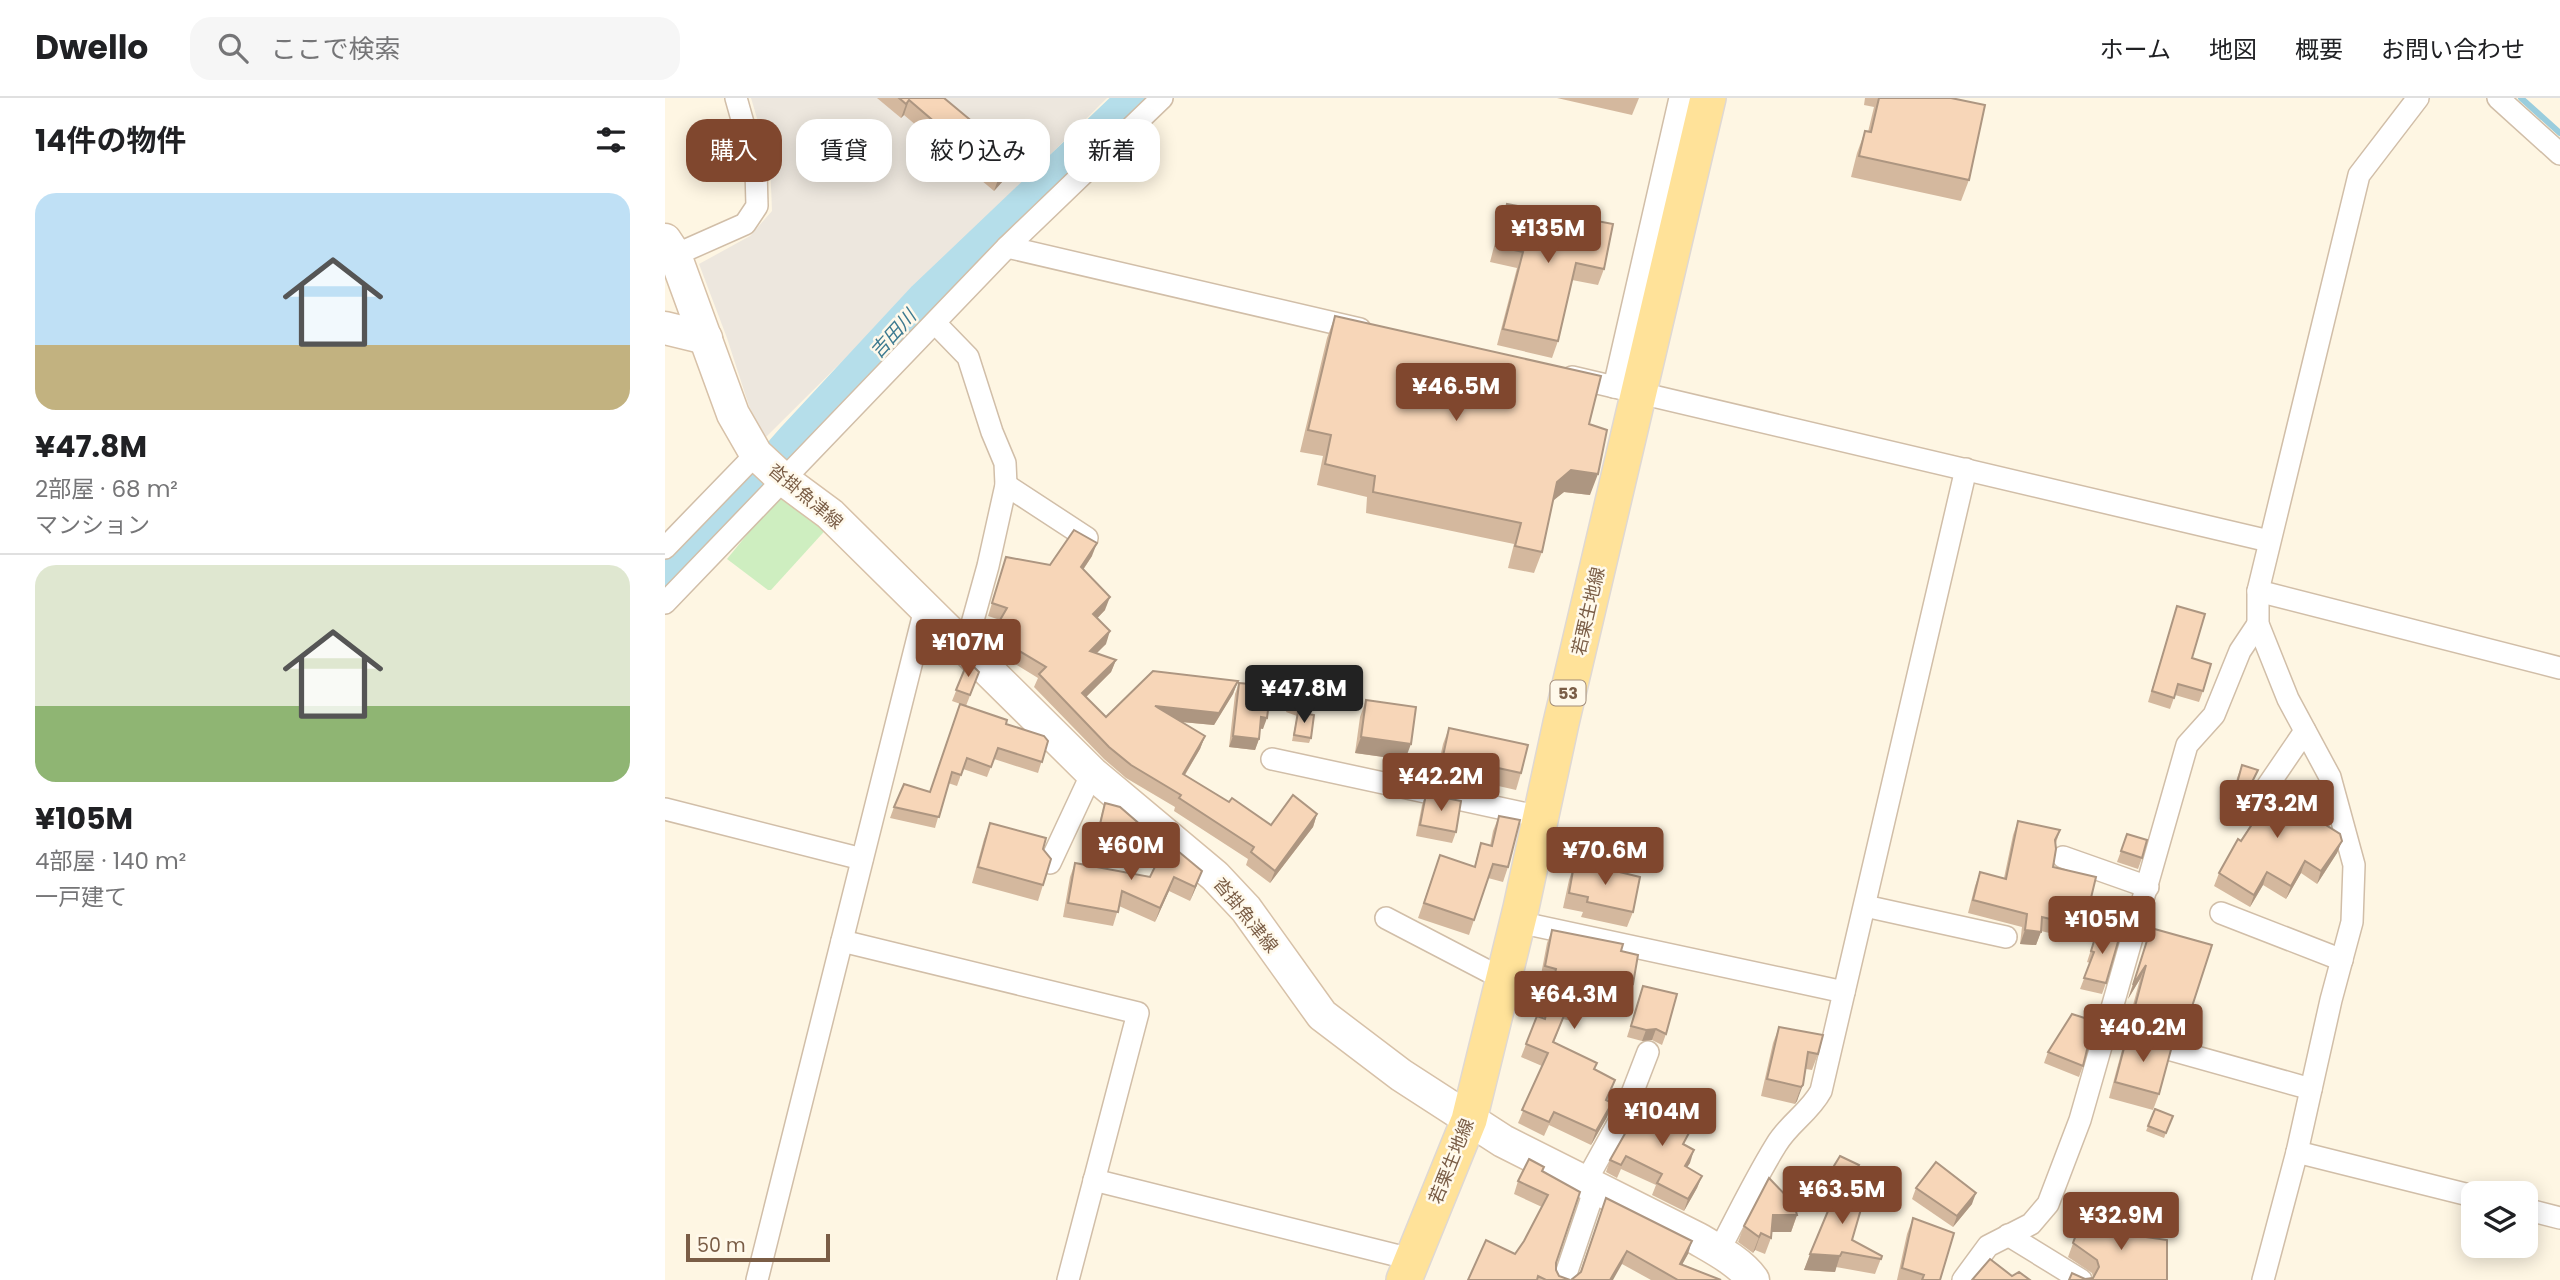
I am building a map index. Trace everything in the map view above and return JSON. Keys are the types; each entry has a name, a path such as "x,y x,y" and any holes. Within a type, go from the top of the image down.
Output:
{"main road":[{"name":"若栗生地線","path":"1408,1270 1469,1120 1541,817 1627,390 1708,98"},
{"name":"沓掛魚津線","path":"670,248 733,414 770,467 830,514 1092,773 1215,876 1246,909 1322,1015 1362,1047 1503,1141 1719,1251 1753,1280"},
{"path":"665,328 706,338"}],"street":[{"path":"670,248 745,224 757,206 756,169 736,98"},
{"path":"665,548 770,467 935,323 1007,247 1162,98"},
{"path":"1627,390 1680,98"},
{"path":"2263,1280 2297,1152 2352,922 2354,865 2330,777 2288,699 2258,624 2258,591 2359,175 2418,98"},
{"path":"2498,98 2560,154"},
{"path":"1007,247 1385,335"},
{"path":"935,323 968,356 992,432 1005,463 1006,485 988,566 965,649"},
{"path":"1546,371 2269,541"},
{"path":"665,603 770,467"},
{"path":"1719,1251 1777,1143 1794,1122 1813,1106 1821,1091 1966,470"},
{"path":"1006,485 1087,538"},
{"path":"2258,591 2560,668"},
{"path":"757,1280 925,610"},
{"path":"1963,1280 1988,1246 2031,1224 2047,1203 2080,1120 2107,1032 2187,746 2214,715 2241,650 2258,624"},
{"path":"2260,797 2305,731"},
{"path":"1272,759 1541,817"},
{"path":"1050,863 1092,773"},
{"path":"665,809 862,859"},
{"path":"2063,857 2148,887"},
{"path":"1865,906 2006,937"},
{"path":"2221,913 2342,960"},
{"path":"1387,918 1503,979"},
{"path":"1518,922 1844,992"},
{"path":"842,941 1138,1013 1068,1280"},
{"path":"2107,1032 2311,1089"},
{"path":"1564,1280 1590,1185 1626,1109 1648,1052"},
{"path":"2297,1152 2461,1193"},
{"path":"1094,1180 1408,1270"},
{"path":"2538,1212 2560,1218"},
{"path":"2008,1235 2081,1280"}],"shaded area":[{"path":"751,98 1107,98 1086,119 1064,119 1064,141 1050,155 1050,119 906,119 906,182 1023,182 764,439 749,406 699,264 750,236 772,211 771,182 782,182 782,119 757,119"}],"green space":[{"path":"781,493 831,524 771,590 768,590 727,559"}],"building":[{"path":"899,98 944,98 969,119 931,119 909,100 906,104"},
{"path":"1879,98 1951,98 1985,105 1969,180 1859,156 1865,131 1871,132"},
{"path":"1507,204 1613,224 1604,269 1576,263 1558,341 1503,329 1523,252 1496,246"},
{"path":"1335,316 1601,376 1589,424 1607,430 1598,474 1571,470 1557,482 1542,552 1515,546 1521,523 1373,492 1375,476 1325,464 1331,435 1308,430"},
{"path":"1074,530 1097,543 1081,567 1110,597 1093,614 1110,631 1090,651 1116,660 1082,693 1106,717 1153,671 1238,681 1219,713 1155,706 1205,736 1183,774 1229,802 1232,798 1271,825 1293,795 1317,814 1275,871 1251,852 1254,847 1179,798 1181,795 1131,765 1109,747 1039,674 1046,667 1001,640 993,632 1007,608 992,603 1006,557 1050,565"},
{"path":"2177,606 2205,614 2192,658 2211,664 2203,691 2178,684 2174,698 2152,691"},
{"path":"968,661 979,672 970,695 956,690"},
{"path":"1298,679 1319,686 1311,711 1289,704"},
{"path":"1239,683 1271,686 1267,718 1261,717 1259,739 1233,736"},
{"path":"1366,700 1416,707 1411,744 1361,737"},
{"path":"960,704 1007,720 1006,724 1044,736 1048,741 1042,762 998,748 991,767 967,758 961,775 952,772 939,817 894,807 904,784 930,792"},
{"path":"1298,712 1314,715 1311,738 1294,735"},
{"path":"1449,728 1528,745 1521,773 1443,756"},
{"path":"2242,765 2258,770 2251,784 2257,795 2264,798 2275,793 2340,834 2342,841 2321,871 2305,861 2291,886 2267,872 2254,895 2219,873 2238,839 2241,841 2264,806 2233,798"},
{"path":"1426,794 1461,801 1456,832 1420,825"},
{"path":"1105,803 1120,807 1142,826 1141,829 1158,839 1155,850 1097,837"},
{"path":"1499,816 1520,820 1508,867 1493,864 1474,920 1424,903 1440,855 1475,867 1481,843 1492,846"},
{"path":"2018,821 2060,830 2055,840 2053,867 2096,877 2084,927 2042,917 2041,932 2025,930 2027,914 1973,900 1980,872 2006,879"},
{"path":"990,823 1046,838 1043,849 1051,859 1043,885 978,867"},
{"path":"2127,834 2147,840 2142,858 2121,851"},
{"path":"1167,842 1202,871 1195,887 1174,877 1160,908 1122,891 1118,912 1068,903 1075,863 1150,877"},
{"path":"1574,865 1594,869 1595,866 1640,877 1633,912 1587,902 1588,897 1569,893"},
{"path":"2098,928 2120,935 2106,983 2084,978 2094,952 2091,951"},
{"path":"2151,928 2212,945 2186,1025 2134,1010 2146,965 2133,985"},
{"path":"1552,930 1623,944 1621,951 1638,955 1633,984 1587,975 1581,1008 1568,1006 1553,1042 1597,1063 1594,1069 1615,1080 1606,1100 1612,1103 1596,1131 1554,1112 1549,1122 1522,1110 1548,1053 1526,1044 1537,1016 1545,1019 1556,969 1545,966"},
{"path":"1643,986 1677,994 1666,1034 1656,1029 1646,1030 1631,1026"},
{"path":"2072,1014 2094,1021 2083,1066 2048,1052"},
{"path":"1779,1027 1823,1035 1818,1054 1808,1052 1801,1087 1767,1079"},
{"path":"2128,1033 2172,1046 2159,1094 2115,1082"},
{"path":"1672,1091 1686,1097 1675,1122 1690,1131 1683,1144 1694,1150 1685,1166 1702,1176 1688,1199 1657,1183 1662,1174 1626,1156 1621,1165 1610,1160 1635,1116 1656,1126"},
{"path":"2155,1109 2173,1116 2166,1133 2148,1126"},
{"path":"1840,1156 1859,1165 1847,1187 1826,1179"},
{"path":"1529,1159 1544,1167 1542,1171 1580,1192 1556,1263 1559,1276 1570,1280 1546,1280 1538,1276 1537,1280 1468,1280 1486,1240 1515,1254 1548,1195 1518,1181"},
{"path":"1936,1162 1976,1193 1957,1216 1916,1188"},
{"path":"1769,1178 1794,1204 1797,1215 1773,1215 1771,1238 1761,1233 1759,1237 1744,1226"},
{"path":"1838,1187 1866,1192 1852,1240 1882,1256 1881,1259 1842,1252 1840,1256 1810,1254"},
{"path":"1606,1198 1692,1241 1680,1264 1721,1280 1678,1280 1627,1251 1610,1280 1571,1280 1581,1272"},
{"path":"2086,1208 2103,1213 2100,1223 2146,1237 2167,1240 2167,1280 2069,1280 2072,1273 2085,1279 2093,1278 2099,1267 2097,1260 2073,1243"},
{"path":"1913,1218 1954,1233 1940,1280 1922,1280 1924,1275 1902,1268"},
{"path":"1990,1259 2012,1276 2019,1272 2030,1280 1972,1280"}],"waterway":[{"name":"吉田川","path":"665,584 924,299 1135,98"},
{"path":"2521,98 2560,133"}]}
